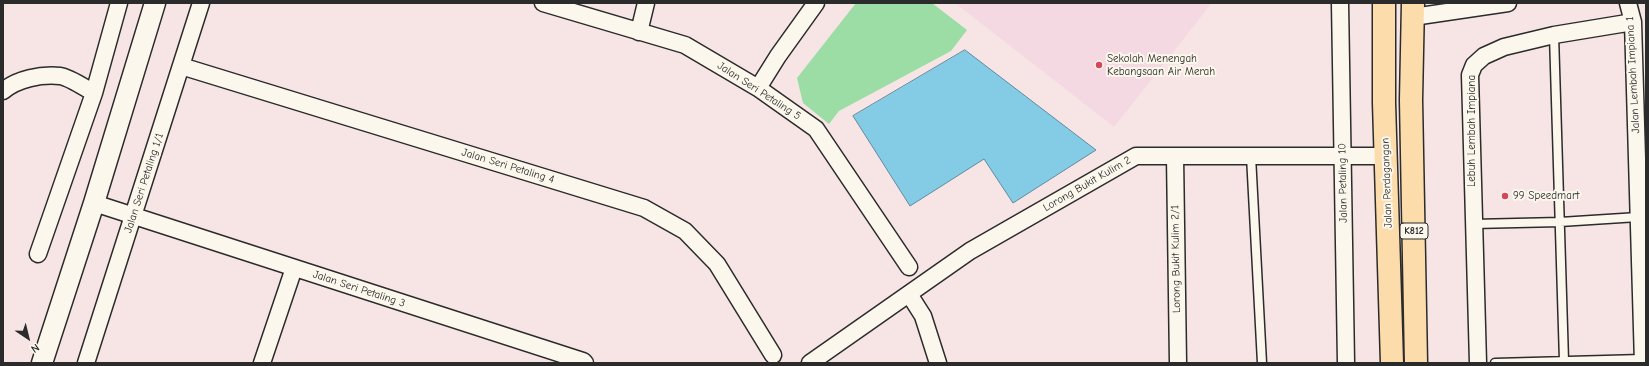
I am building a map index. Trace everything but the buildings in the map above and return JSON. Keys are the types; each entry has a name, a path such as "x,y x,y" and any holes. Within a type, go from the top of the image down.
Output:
{"main road":[{"name":"Jalan Perdagangan","path":"1384,3 1384,103 1392,363"},
{"name":"K812","path":"1413,10 1411,100 1416,363"}],"street":[{"path":"38,254 94,93 119,3"},
{"path":"42,363 94,204 155,3"},
{"name":"Jalan Seri Petaling 1/1","path":"86,363 201,3"},
{"name":"Jalan Seri Petaling 5","path":"543,3 685,45 758,88 816,129 909,267"},
{"path":"639,32 646,3"},
{"path":"758,88 778,56 816,3"},
{"name":"Jalan Petaling 10","path":"1340,3 1346,363"},
{"path":"1413,10 1508,3"},
{"name":"Jalan Lembah Impiana 1","path":"1628,3 1633,22 1642,361"},
{"name":"Lebuh Lembah Impiana","path":"1478,363 1470,75 1474,65 1484,56 1504,47 1554,35 1633,22"},
{"name":"Jalan Seri Petaling 4","path":"181,66 644,208 685,232 717,264 774,355"},
{"path":"3,91 33,77 61,76 94,93"},
{"name":"Lorong Bukit Kulim 2","path":"810,363 970,251 1136,156 1386,156"},
{"name":"Lorong Bukit Kulim 2/1","path":"1175,156 1178,363"},
{"name":"Jalan Seri Petaling 3","path":"94,204 583,361 585,363"},
{"path":"262,363 294,268"},
{"path":"909,294 923,316 938,363"}],"lane":[{"path":"1554,35 1564,361"},
{"path":"1251,156 1262,363"},
{"path":"1473,224 1560,222 1638,217"},
{"path":"1495,363 1642,361"}],"shaded area":[{"name":"Sekolah Menengah Kebangsaan Air Merah","path":"955,3 1212,3 1114,127"}],"green space":[{"path":"856,3 932,3 967,30 951,51 839,111 829,124 803,103 797,78"}],"water":[{"path":"965,50 1096,150 1013,203 984,159 910,206 853,116"}],"place":[{"name":"Sekolah Menengah Kebangsaan Air Merah","path":"1099,65"},
{"name":"99 Speedmart","path":"1505,196"}]}
